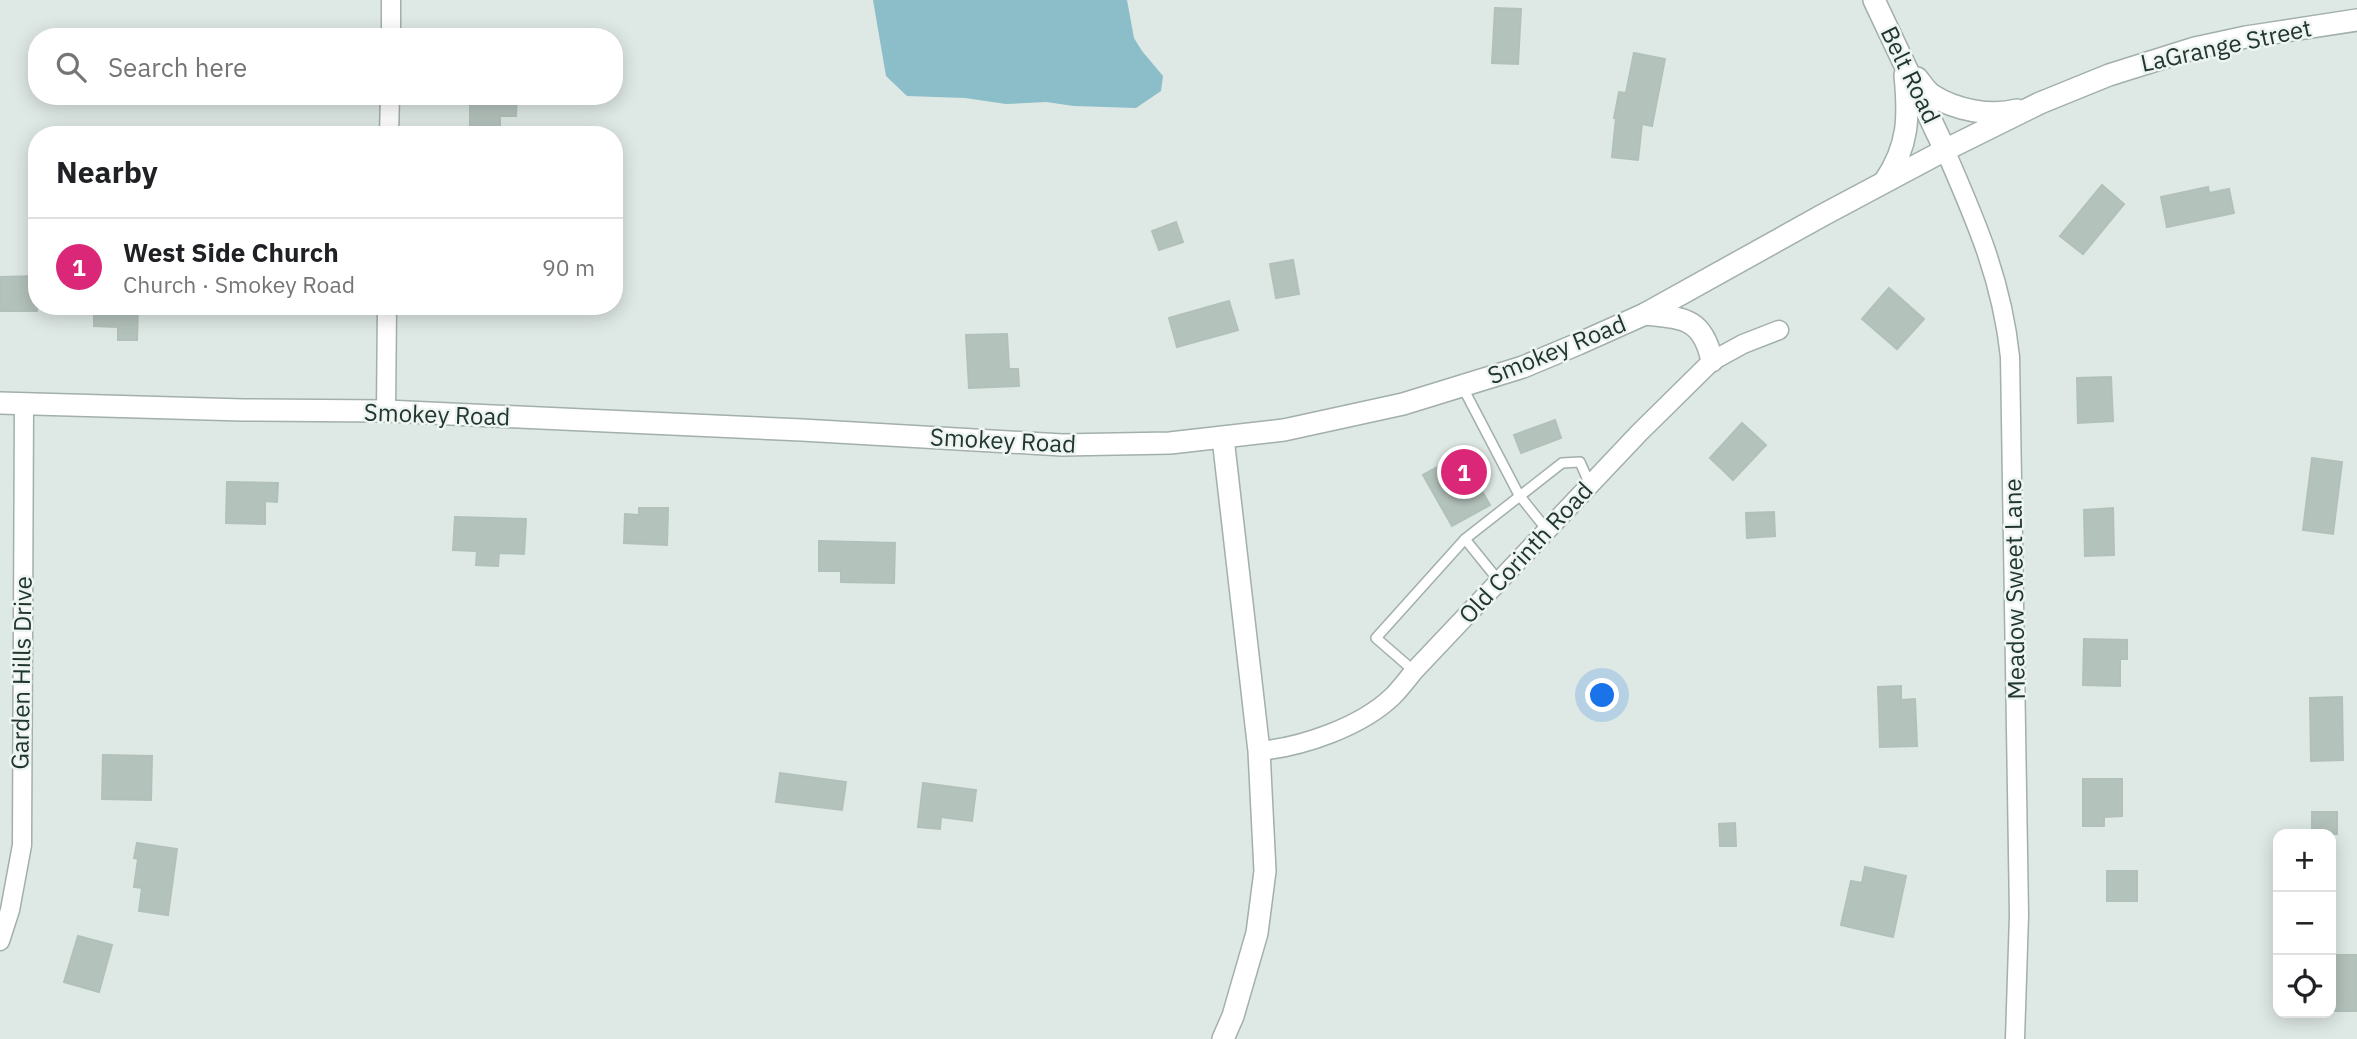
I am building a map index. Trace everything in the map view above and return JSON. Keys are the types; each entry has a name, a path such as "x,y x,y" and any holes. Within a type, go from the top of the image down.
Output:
{"street":[{"path":"391,0 391,28"},
{"name":"Belt Road","path":"1874,0 1945,150"},
{"name":"LaGrange Street","path":"1945,150 2033,106 2109,75 2194,48 2357,20"},
{"path":"1904,62 1930,93 1952,105 2004,114 2033,106"},
{"path":"1885,181 1896,165 1906,134 1904,62"},
{"path":"390,105 390,126"},
{"name":"Smokey Road","path":"0,403 306,412 386,411 1062,445 1170,443 1223,438 1344,418 1523,367 1645,314 1945,150"},
{"name":"Meadow Sweet Lane","path":"1945,150 1986,245 2003,304 2010,357 2019,915 2015,1039"},
{"path":"1645,314 1681,318 1698,327 1707,341 1712,361"},
{"path":"386,411 387,315"},
{"name":"Old Corinth Road","path":"1259,751 1284,748 1316,739 1365,716 1392,697 1547,530 1712,361 1743,344 1779,330"},
{"name":"Garden Hills Drive","path":"0,941 10,910 22,845 24,403"},
{"path":"1223,438 1259,751 1265,872 1256,933 1233,1016 1223,1039"}],"lane":[{"path":"1462,386 1519,495 1547,530"},
{"path":"1414,671 1376,638 1465,539 1562,463 1580,462 1590,485"},
{"path":"1465,539 1499,581"}],"water":[{"path":"873,0 1127,0 1134,38 1163,76 1161,91 1136,108 1074,106 1046,102 1006,104 965,98 907,96 886,76"}],"building":[{"path":"1495,8 1521,9 1518,64 1492,63"},
{"path":"1634,53 1665,59 1652,126 1642,124 1638,160 1612,157 1614,118 1619,92 1626,93"},
{"path":"470,105 517,105 516,116 500,116 500,126 470,126"},
{"path":"2102,185 2124,204 2083,254 2060,236"},
{"path":"2208,187 2209,193 2229,189 2234,213 2167,227 2161,197"},
{"path":"1176,222 1183,242 1159,250 1152,231"},
{"path":"1293,260 1299,294 1276,298 1270,264"},
{"path":"28,276 28,311 0,311 0,277"},
{"path":"1889,288 1924,319 1897,349 1862,319"},
{"path":"1229,301 1238,330 1177,347 1169,318"},
{"path":"94,315 138,315 137,340 118,340 118,327 94,326"},
{"path":"1007,334 1009,369 1018,369 1019,386 969,388 966,335"},
{"path":"2111,377 2113,421 2078,423 2077,378"},
{"path":"1555,420 1561,438 1521,453 1514,435"},
{"path":"1742,423 1766,445 1733,480 1710,458"},
{"path":"1461,454 1490,505 1452,526 1423,475"},
{"path":"2312,458 2342,462 2333,534 2303,530"},
{"path":"227,482 278,483 277,502 265,501 265,524 226,523"},
{"path":"639,508 668,508 667,545 624,543 625,514 639,515"},
{"path":"2113,508 2114,555 2085,556 2084,510"},
{"path":"1774,512 1775,536 1747,538 1746,513"},
{"path":"455,517 526,519 524,554 499,553 498,566 476,565 477,551 453,550"},
{"path":"819,541 895,543 894,583 841,582 841,571 819,571"},
{"path":"2084,639 2127,640 2127,659 2120,659 2120,686 2083,685"},
{"path":"1901,686 1901,700 1915,699 1917,746 1880,747 1878,687"},
{"path":"2342,697 2343,760 2311,761 2310,698"},
{"path":"103,755 152,756 151,800 102,799"},
{"path":"780,773 846,782 842,810 776,802"},
{"path":"2083,779 2122,779 2122,816 2104,817 2104,826 2083,826"},
{"path":"923,783 976,790 972,821 941,817 940,829 918,827"},
{"path":"2312,812 2337,812 2337,834 2336,829 2312,829"},
{"path":"1735,823 1736,846 1720,846 1719,824"},
{"path":"137,843 177,849 168,915 139,911 142,888 134,887"},
{"path":"1865,867 1906,876 1893,937 1841,925 1851,881 1862,883"},
{"path":"2107,871 2137,871 2137,901 2107,901"},
{"path":"78,936 112,945 99,992 64,982"},
{"path":"2336,955 2357,955 2357,1011 2336,1011"}],"place":[{"name":"West Side Church","path":"1464,472"}]}
